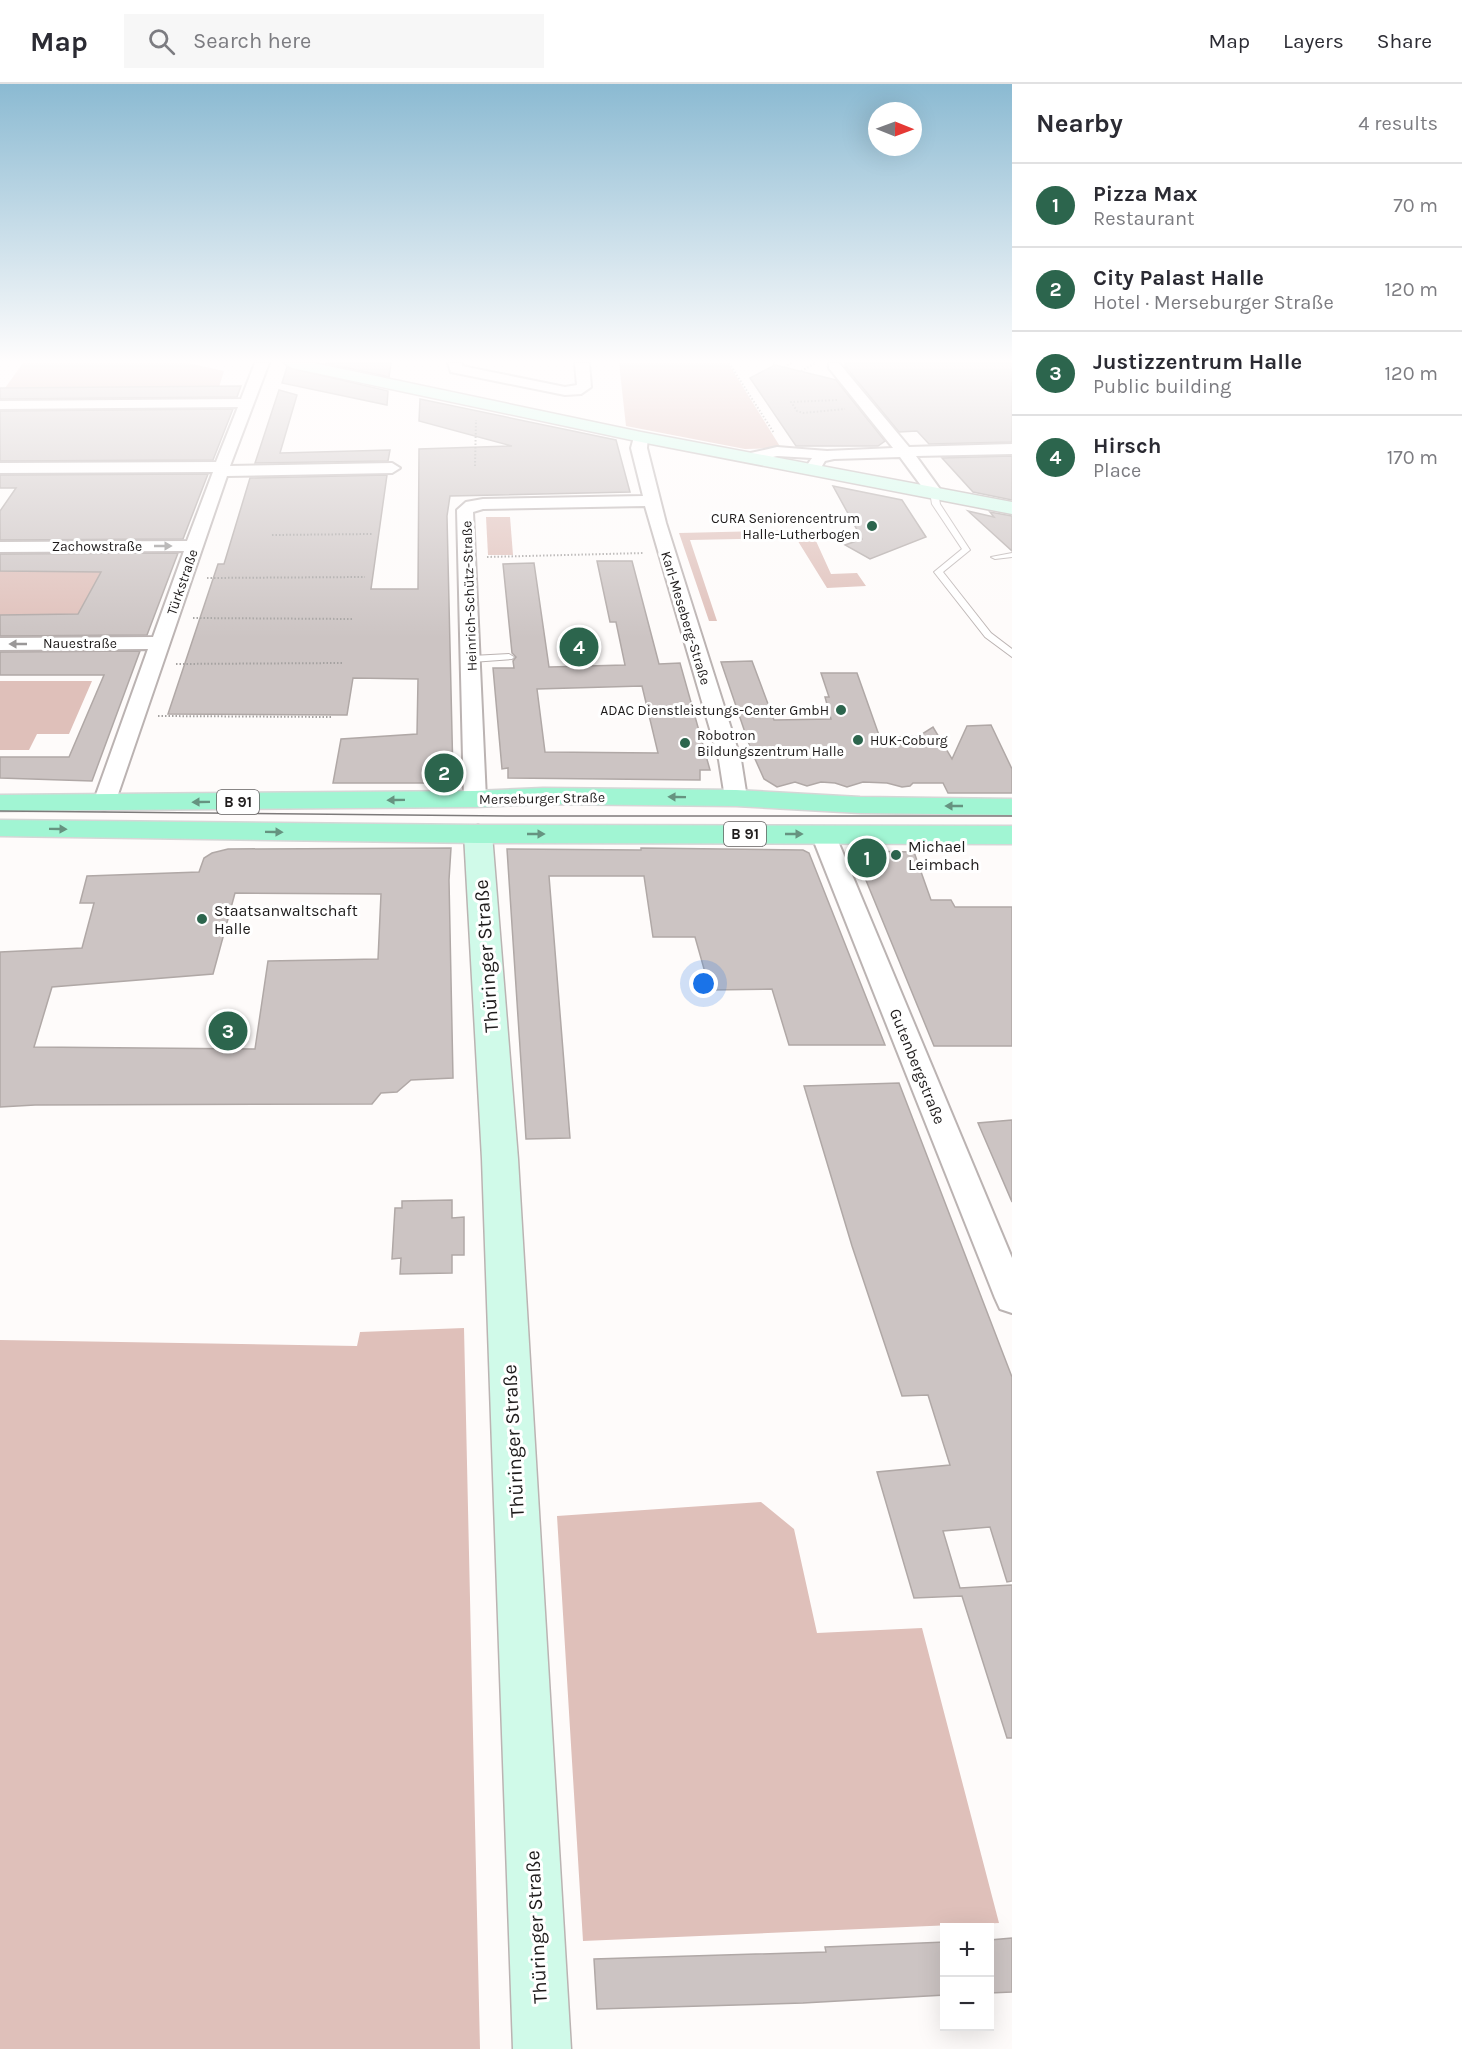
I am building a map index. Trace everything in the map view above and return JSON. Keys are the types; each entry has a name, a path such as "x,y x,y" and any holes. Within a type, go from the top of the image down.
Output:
{"main road":[{"name":"Merseburger Straße","path":"0,803 108,794 476,799 543,796 736,798 860,806 1012,807"},
{"path":"476,799 478,834"},
{"name":"B 91","path":"0,828 478,834 1012,835"}],"street":[{"name":"Türkstraße","path":"108,794 227,455"},
{"name":"Karl-Meseberg-Straße","path":"641,455 666,553 730,760 736,798"},
{"path":"738,455 819,462 882,455"},
{"path":"751,457 758,455"},
{"path":"792,455 934,492 1012,508"},
{"path":"907,455 934,492"},
{"path":"0,468 392,468"},
{"name":"Heinrich-Schütz-Straße","path":"476,799 465,510 467,507 483,504 652,501"},
{"name":"Zachowstraße","path":"0,547 194,546"},
{"name":"Nauestraße","path":"0,644 161,643"},
{"name":"Thüringer Straße","path":"478,834 500,1169 542,2049"},
{"name":"Gutenbergstraße","path":"823,834 1012,1298"}],"lane":[{"path":"934,492 936,504 966,550 938,572 988,635 1012,654"},
{"path":"995,557 1012,555"},
{"path":"472,659 509,657"}],"path":[{"path":"476,455 476,466"},
{"path":"272,535 372,534"},
{"path":"483,557 666,553"},
{"path":"184,578 365,578"},
{"path":"170,618 354,619"},
{"path":"153,664 343,663"},
{"path":"135,716 331,717"}],"shaded area":[{"path":"486,517 510,517 513,555 488,555"},
{"path":"811,530 831,574 857,573 866,586 827,588 796,538 690,540 717,621 709,621 679,533"},
{"path":"143,570 125,614 0,615 0,571"},
{"path":"0,681 92,681 69,734 37,734 29,750 0,750"},
{"path":"464,1328 480,2049 0,2049 0,1340 357,1346 360,1332"},
{"path":"761,1502 794,1529 817,1633 922,1628 999,1923 940,1923 940,1926 583,1941 557,1516"}],"building":[{"path":"0,455 215,455 213,460 0,461"},
{"path":"258,455 389,455 388,461 255,463"},
{"path":"419,455 620,455 630,492 450,496 447,516 453,777 443,783 333,783 341,739 417,734 418,679 353,678 347,715 168,714 218,564 224,564 250,478 387,475 371,589 418,589"},
{"path":"1012,456 1012,500 973,492 942,458"},
{"path":"208,474 183,539 0,540 0,511 16,488 0,488 0,475"},
{"name":"CURA Seniorencentrum Halle-Lutherbogen","path":"833,486 902,500 926,537 870,559 845,545 862,539"},
{"path":"968,511 994,517 990,512 1012,516 1012,551"},
{"path":"178,553 147,635 0,636 0,615 78,614 101,572 0,571 0,554"},
{"path":"597,561 632,561 659,664 680,663 710,770 700,770 700,780 508,778 508,768 502,769 493,668 514,668 513,661 516,657 512,653 503,564 534,563 549,667 625,665 616,622 610,622","holes":["642,686 658,753 545,752 537,689"]},
{"path":"140,651 92,781 0,778 0,757 69,757 104,675 0,675 0,652"},
{"path":"752,661 774,720 831,719 825,697 829,697 821,673 857,673 880,738 919,736 933,727 952,759 967,726 991,725 1012,769 1012,793 948,793 943,783 913,783 902,787 887,783 863,782 847,787 821,782 807,786 795,782 777,787 764,779 751,750 721,662"},
{"path":"451,848 449,880 453,1078 411,1080 397,1092 381,1093 372,1104 0,1107 0,952 82,948 94,903 80,903 87,876 199,872 204,858 212,853 228,849","holes":["235,893 381,894 378,959 268,961 255,1049 34,1047 52,987 213,974"]},
{"path":"641,848 803,850 809,853 885,1045 789,1045 772,989 710,990 695,937 653,937 644,876 549,876 570,1138 526,1139 507,849 641,850"},
{"path":"854,851 914,852 931,900 951,900 955,907 1012,907 1012,1046 934,1046"},
{"path":"899,1083 1012,1377 1012,1581 1007,1582 990,1527 943,1531 960,1588 1012,1585 1012,1738 1007,1738 962,1596 914,1598 877,1472 950,1465 928,1395 902,1396 852,1246 804,1086"},
{"path":"1012,1120 1012,1202 978,1123"},
{"path":"452,1200 452,1218 464,1217 464,1255 452,1255 452,1273 400,1274 401,1258 392,1259 395,1208 402,1208 402,1201"},
{"path":"1012,1938 1012,1992 994,1993 994,1940"},
{"path":"940,1942 940,1995 803,2003 597,2009 594,1959 826,1952 825,1947"}],"tram line":[{"path":"0,811 506,816 1012,816"}],"place":[{"name":"CURA Seniorencentrum Halle-Lutherbogen","path":"872,526"},
{"name":"Hirsch","path":"579,647"},
{"name":"ADAC Dienstleistungs-Center GmbH","path":"841,710"},
{"name":"HUK-Coburg","path":"858,740"},
{"name":"Robotron Bildungszentrum Halle","path":"685,743"},
{"name":"City Palast Halle","path":"444,773"},
{"name":"Michael Leimbach","path":"896,855"},
{"name":"Pizza Max","path":"867,858"},
{"name":"Staatsanwaltschaft Halle","path":"202,919"},
{"name":"Justizzentrum Halle","path":"228,1031"}]}
